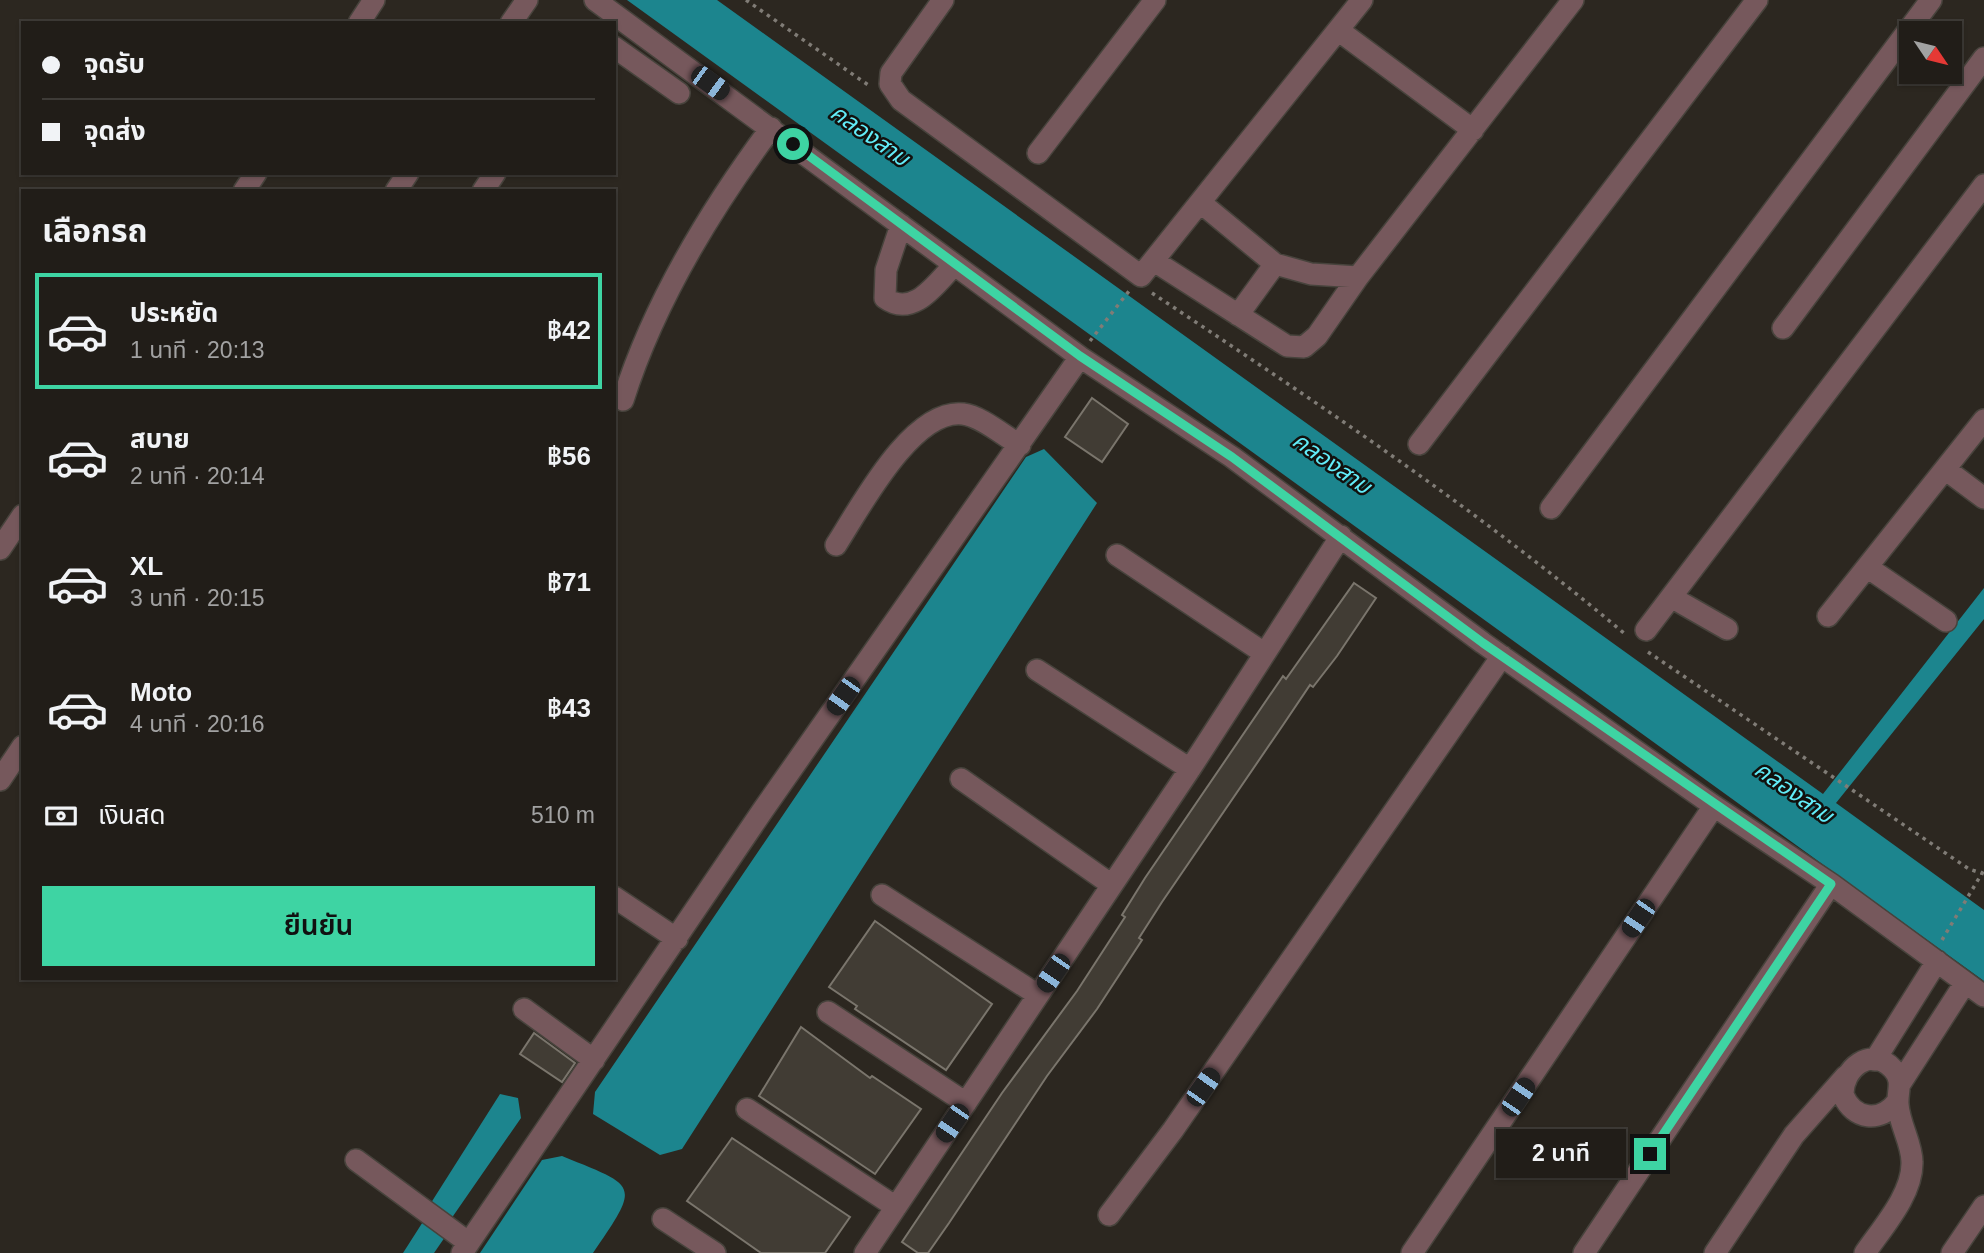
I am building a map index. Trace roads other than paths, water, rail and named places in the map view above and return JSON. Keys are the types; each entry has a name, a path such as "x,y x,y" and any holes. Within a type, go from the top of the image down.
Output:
{"street":[{"path":"360,21 374,0"},
{"path":"512,21 527,0"},
{"path":"943,0 891,73 890,84 901,100 1141,276 1362,0"},
{"path":"1038,153 1155,0"},
{"path":"1154,261 1287,346 1304,347 1317,336 1358,277 1573,0"},
{"path":"1419,444 1757,0"},
{"path":"1551,508 1931,0"},
{"path":"600,11 615,21"},
{"path":"616,22 771,128 954,265 1085,348 1502,656 1714,806 1936,955 1984,996"},
{"path":"1338,30 1473,130"},
{"path":"616,48 679,93"},
{"path":"1783,328 1984,58"},
{"path":"623,400 634,366 676,279 727,188 771,128"},
{"path":"1642,641 1671,597 1984,185"},
{"path":"1201,203 1275,264 1311,274 1358,277"},
{"path":"901,225 886,270 885,298 895,305 909,305 922,298 954,265"},
{"path":"1238,315 1275,264"},
{"path":"356,1160 465,1248 763,810 1020,445 1085,348"},
{"path":"836,545 900,450 925,426 946,416 964,414 1020,445"},
{"path":"1828,615 1984,420"},
{"path":"1945,469 1984,498"},
{"path":"0,549 21,518"},
{"path":"866,1253 1190,769 1341,537"},
{"path":"1117,555 1264,653"},
{"path":"1867,567 1947,621"},
{"path":"1671,597 1727,629"},
{"path":"1109,1215 1173,1130 1502,656"},
{"path":"1037,670 1190,769"},
{"path":"0,780 21,749"},
{"path":"961,779 1112,886"},
{"path":"1412,1253 1714,806"},
{"path":"1584,1253 1831,884"},
{"path":"882,895 1038,995"},
{"path":"616,898 677,939"},
{"path":"1875,1060 1936,955"},
{"path":"1846,1076 1843,1095 1854,1112 1872,1117 1882,1115 1965,982"},
{"path":"524,1009 594,1060"},
{"path":"828,1012 966,1103"},
{"path":"1715,1253 1794,1135 1858,1063 1875,1060 1892,1068 1912,1162 1909,1180 1866,1253"},
{"path":"747,1109 896,1207"},
{"path":"1952,1253 1984,1206"},
{"path":"663,1219 715,1253"}],"water":[{"name":"คลองสาม","path":"627,0 717,0 1823,794 1984,588 1984,619 1836,803 1984,910 1984,981"},
{"path":"1044,449 1097,503 682,1149 660,1155 593,1114 595,1092 1026,457"},
{"path":"500,1094 518,1098 521,1118 451,1219 429,1206"},
{"path":"562,1156 606,1174 624,1190 624,1200 619,1213 593,1253 480,1253 542,1160"},
{"path":"426,1217 445,1237 434,1253 403,1253"}]}
